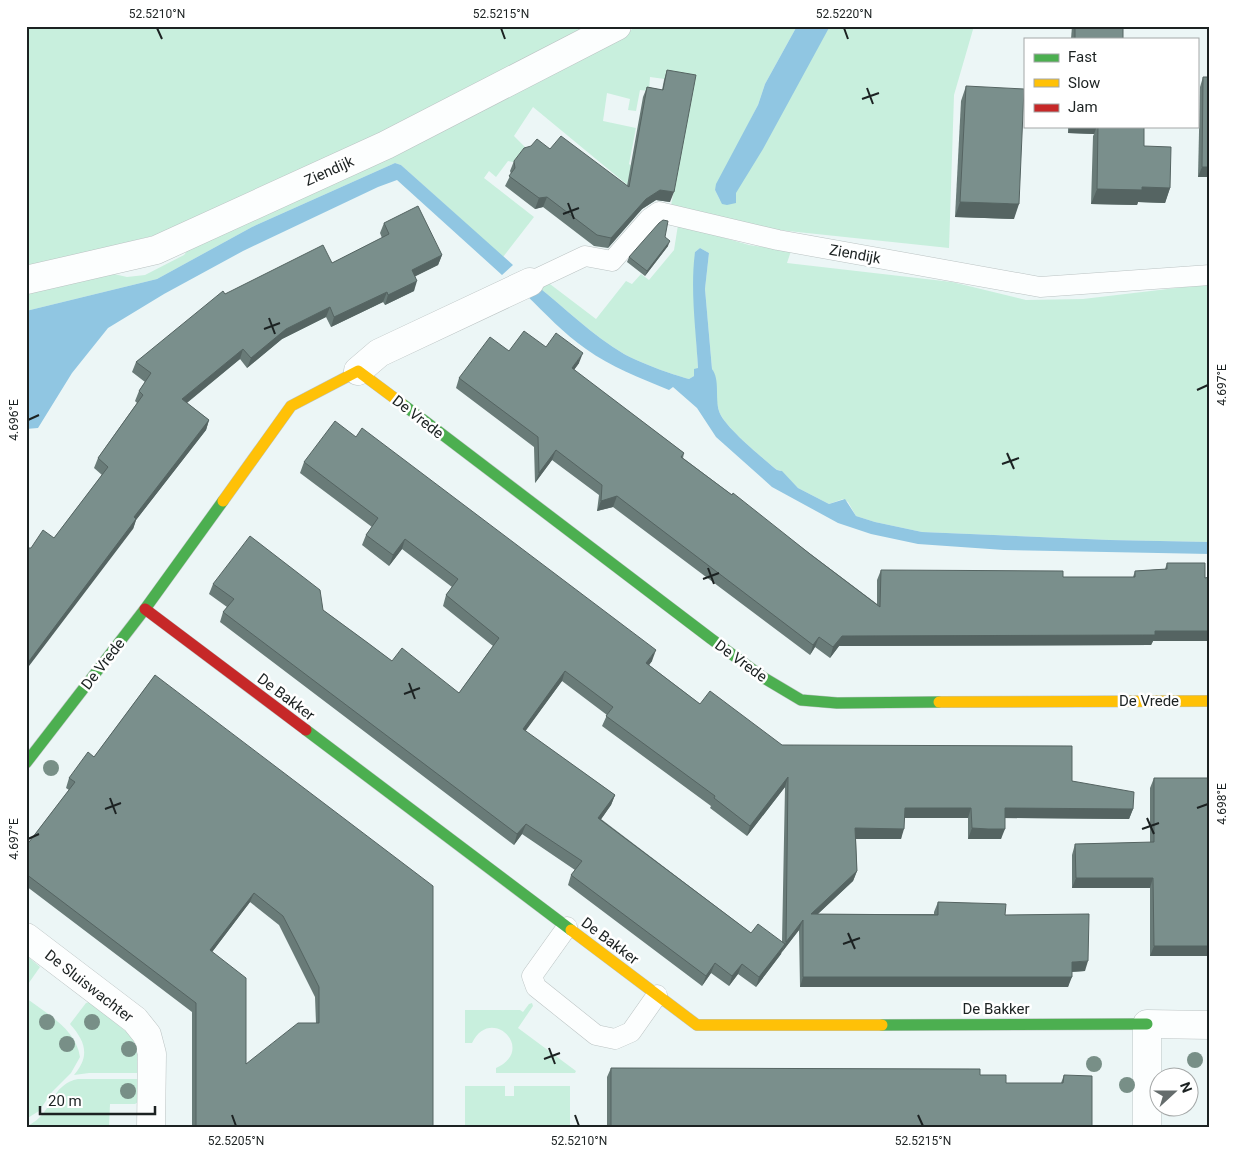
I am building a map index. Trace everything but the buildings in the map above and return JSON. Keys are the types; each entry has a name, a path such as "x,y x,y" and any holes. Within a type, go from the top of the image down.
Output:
{"street":[{"name":"Ziendijk","path":"26,280 156,250 386,145 617,26"},
{"name":"De Vrede","path":"26,764 145,609 291,406 358,370 378,353 530,282"},
{"name":"De Vrede","path":"358,370 718,644 764,678 801,700 837,703 1210,701"},
{"name":"De Bakker","path":"145,609 697,1025 1147,1024"},
{"name":"De Sluiswachter","path":"26,938 135,1020 147,1035 152,1054 151,1128"},
{"path":"1147,1128 1147,1024 1210,1025"}],"lane":[{"name":"Ziendijk","path":"530,282 585,256 612,262 649,219 659,212 778,240 1040,287 1210,275"},
{"path":"567,927 532,976 536,988 596,1035 615,1039 631,1032 657,995"}],"green space":[{"path":"26,26 604,26 181,229 26,267"},
{"path":"638,26 797,26 765,84 758,105 715,190 720,200 826,26 974,26 954,95 949,248 741,226 711,234 749,245 791,251 787,263 952,282 1026,300 1083,299 1210,284 1210,542 922,532 856,516 848,502 843,499 829,504 798,488 780,470 777,470 745,442 722,418 719,411 712,369 705,289 709,253 700,248 695,252 694,298 698,369 694,376 689,379 639,361 612,347 536,285 542,278 596,319 626,281 632,284 641,274 649,280 674,250 678,225 669,216 694,83 650,77 649,91 640,90 636,111 628,110 630,99 607,93 603,121 636,128 629,164 659,187 648,202 533,107 514,136 525,147 513,162 508,161 496,177 489,171 484,178 534,217 503,257 401,165 395,163 252,227 157,279 26,311 26,285 92,269 127,277 145,275 184,255 194,242 545,76"},
{"path":"26,955 40,967 26,987"},
{"path":"26,998 67,1030 73,1038 80,1057 71,1073 52,1092 39,1111 26,1119 26,1036 29,1023 26,1018"},
{"path":"89,1002 133,1037 137,1050 137,1073 89,1073 74,1075 82,1062 84,1049 80,1037 70,1024 86,1003"},
{"path":"532,1003 533,1006 518,1028 576,1071 575,1073 496,1073 496,1068 508,1060 512,1051 511,1042 506,1034 499,1029 490,1028 480,1032 472,1043 465,1043 465,1010 520,1010 523,1012"},
{"path":"78,1079 138,1079 138,1102 135,1104 110,1104 109,1128 26,1128 44,1113 64,1085"},
{"path":"465,1086 505,1086 505,1096 514,1096 514,1086 570,1086 570,1128 465,1128"}],"water":[{"path":"797,26 830,26 763,149 736,193 736,203 722,204 715,190 716,184 758,105 765,84"},
{"path":"395,163 401,165 513,265 502,275 397,180 378,187 243,251 164,294 108,328 72,373 38,428 26,429 26,311 157,279 252,227"},
{"path":"700,248 709,253 705,289 712,369 717,383 719,411 736,433 777,470 782,471 798,488 829,504 845,499 856,516 922,532 1210,542 1210,554 1004,550 918,544 871,534 838,523 772,487 716,437 697,408 673,387 669,390 605,361 570,337 526,295 536,285 612,347 639,361 689,379 694,376 694,369 698,368 693,281 695,252"}],"traffic: fast":[{"path":"401,403 710,638 764,678 801,700 837,703 939,702"},
{"path":"26,763 145,609 223,501"},
{"path":"306,730 571,930"},
{"path":"882,1025 1147,1024"}],"traffic: slow":[{"path":"223,501 291,406 358,371 401,403"},
{"path":"939,702 1210,701"},
{"path":"571,930 697,1025 882,1025"}],"traffic: jam":[{"path":"145,609 306,730"}]}
